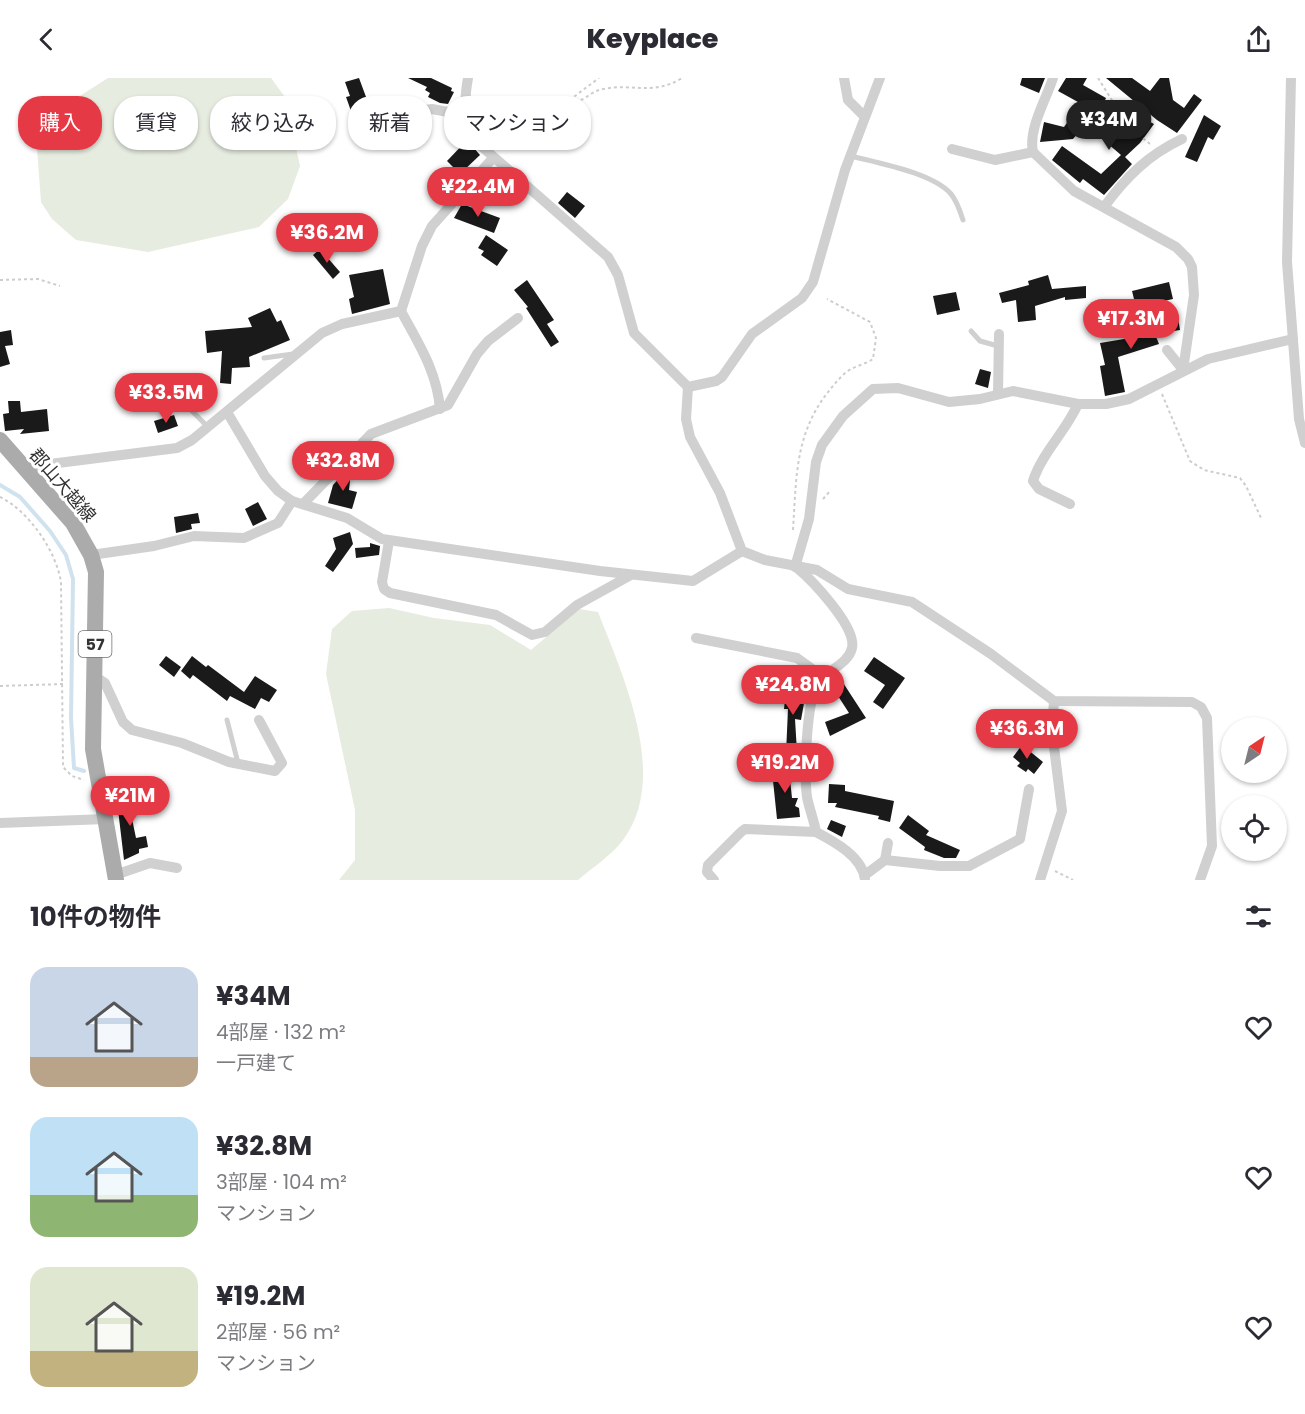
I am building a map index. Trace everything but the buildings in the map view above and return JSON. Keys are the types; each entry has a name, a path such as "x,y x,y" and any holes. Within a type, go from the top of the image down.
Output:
{"main road":[{"name":"郡山大越線","path":"0,440 73,523 91,555 96,572 93,749 116,878"}],"street":[{"path":"466,96 468,78"},
{"path":"844,78 848,100 864,116"},
{"path":"688,387 716,381 722,377 752,334 802,298 813,282 850,155 880,78"},
{"path":"1053,78 1032,139 1033,152 1074,190 1176,247 1192,267 1194,295 1183,370"},
{"path":"1291,78 1287,262 1299,419 1305,443"},
{"path":"1104,207 1124,179 1158,150 1182,139"},
{"path":"952,149 995,160 1033,152"},
{"path":"485,150 608,256 618,275 634,333 688,387 686,419 690,437 720,493 742,551"},
{"path":"440,409 437,381 432,368 401,311 422,246 432,226 493,158"},
{"path":"28,474 50,464 99,456 164,451 192,440 293,354 322,333 342,324 401,311"},
{"path":"91,555 154,546 194,536 244,538 278,523 371,434 448,405 477,354 488,341 518,318"},
{"path":"998,393 999,334"},
{"path":"795,567 809,519 816,462 822,445 843,416 862,396 873,389 898,388 957,403 998,393 1028,392 1078,404 1106,404 1129,399 1208,359 1293,339"},
{"path":"1167,350 1183,370"},
{"path":"1070,504 1039,489 1033,481 1037,470 1072,418 1078,404"},
{"path":"226,412 265,476 298,503 332,512 389,540 631,575 693,581 742,551 795,567 817,570 848,589 912,602 991,654 1054,701 1192,702 1201,708 1207,718 1212,846 1200,880"},
{"path":"389,540 382,582 384,589 390,594 496,615 532,635 545,632 577,605 631,575"},
{"path":"795,567 812,579 837,613 851,639 852,649 846,657 822,676 812,697 808,722 807,796 816,832"},
{"path":"696,638 797,658 822,676"},
{"path":"94,676 105,683 123,722 132,730 182,743 238,765 275,771 282,763 259,720"},
{"path":"1040,880 1062,812 1052,731 1054,701"},
{"path":"885,860 940,866 975,863 997,849 1020,839 1029,789"},
{"path":"0,823 106,819"},
{"path":"714,880 707,872 708,865 745,829 816,832 834,841 849,854 865,878 885,860 888,843"},
{"path":"116,878 150,863 177,868"}],"lane":[{"path":"850,155 913,174 940,185 952,196 963,220"},
{"path":"972,331 980,341 998,346"},
{"path":"264,358 293,354"},
{"path":"173,401 188,407 208,427"},
{"path":"227,720 238,765"}],"path":[{"path":"576,96 599,78"},
{"path":"588,96 599,90 652,90 682,78"},
{"path":"1098,78 1115,105 1116,116 1158,150"},
{"path":"0,280 38,279 60,286"},
{"path":"793,533 796,476 805,429 845,372 873,359 876,338 870,322 827,299"},
{"path":"1158,383 1190,461 1204,470 1240,478 1262,520"},
{"path":"0,497 27,520 52,550 58,564 61,582 63,767 66,772 78,779 99,780"},
{"path":"0,686 63,684"},
{"path":"1044,865 1073,880"}],"shaded area":[{"path":"108,78 271,78 284,96 210,96 210,150 297,150 300,166 288,199 259,227 148,252 76,240 52,219 41,202 37,150 102,150 102,96 80,96"},
{"path":"389,608 434,618 490,625 531,650 579,609 598,612 619,666 638,726 642,757 642,787 636,815 623,840 608,856 578,880 339,880 355,860 355,810 326,674 332,629 352,611"}],"waterway":[{"path":"0,485 20,497 50,531 66,555 73,579 71,718 74,768 84,771"}]}
